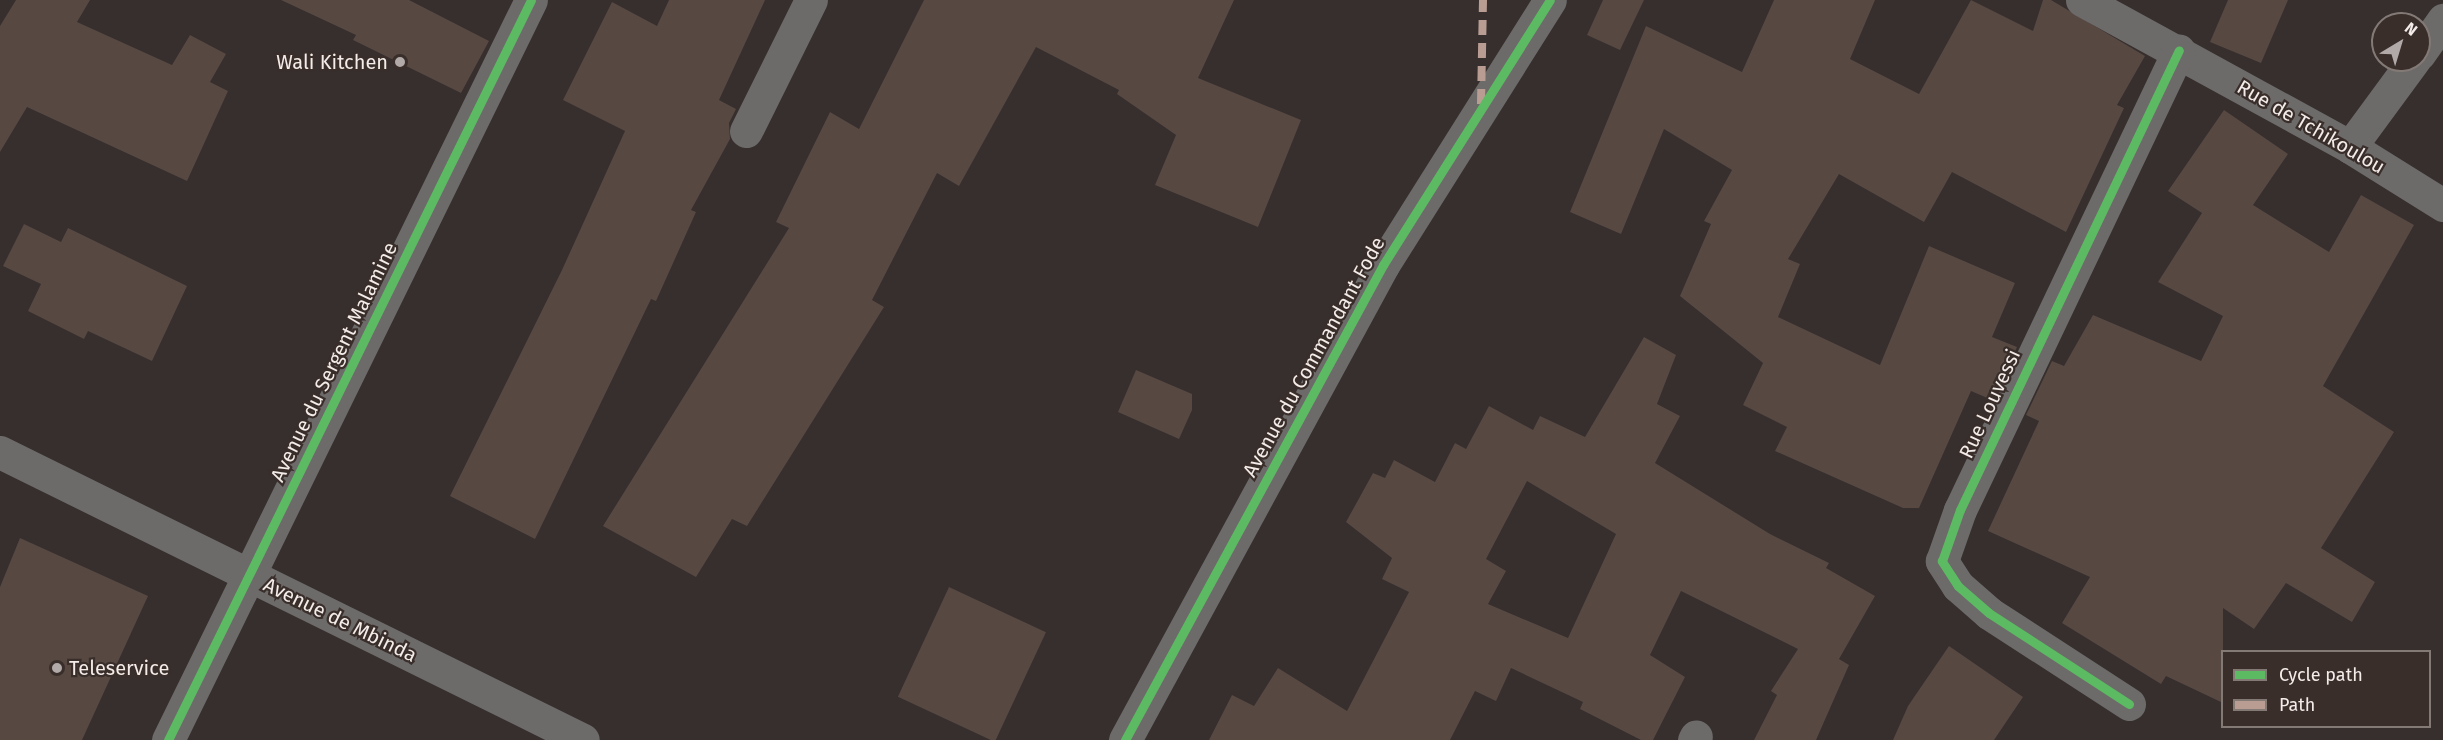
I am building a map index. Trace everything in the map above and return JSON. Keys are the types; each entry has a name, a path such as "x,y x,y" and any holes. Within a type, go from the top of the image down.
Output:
{"street":[{"name":"Avenue du Sergent Malamine","path":"168,740 531,0"},
{"path":"746,131 811,0"},
{"name":"Avenue du Commandant Fode","path":"1125,740 1383,265 1550,0"},
{"name":"Rue de Tchikoulou","path":"2082,0 2179,50 2350,147 2443,205"},
{"path":"2431,37 2443,20"},
{"name":"Rue Louvessi","path":"2129,704 1989,613 1958,586 1942,561 1960,510 2179,50"},
{"path":"2350,147 2405,72"},
{"name":"Avenue de Mbinda","path":"0,452 583,740"}],"building":[{"path":"16,0 90,0 77,22 172,65 190,35 226,54 210,82 228,91 187,181 27,107 0,152 0,26"},
{"path":"281,0 409,0 489,41 461,93 353,40 356,35"},
{"path":"669,0 765,0 719,100 736,109 729,123 730,139 691,210 696,212 656,301 651,299 535,539 450,496 562,270 625,131 563,100 612,2 657,26"},
{"path":"924,0 1234,0 1198,78 1301,120 1258,227 1155,185 1176,135 1117,94 1119,90 1036,47 959,186 937,173 872,300 884,307 747,526 732,519 696,577 603,526 789,228 776,222 830,112 859,129"},
{"path":"1603,0 1644,0 1620,50 1587,35"},
{"path":"1774,0 1875,0 1850,59 1919,94 1971,0 2033,31 2043,0 2051,0 2145,56 2117,105 2124,108 2066,232 1952,172 1924,222 1839,174 1788,259 1800,264 1778,317 1880,365 1929,246 2015,283 1992,337 2017,347 1992,400 1971,391 1919,508 1903,508 1775,451 1787,427 1743,405 1763,363 1680,296 1711,224 1704,221 1732,170 1664,129 1621,234 1570,212 1646,26 1742,72"},
{"path":"2228,0 2288,0 2261,63 2210,42"},
{"path":"2224,110 2288,154 2253,205 2329,252 2361,195 2414,225 2323,386 2394,432 2321,548 2375,582 2352,622 2286,583 2254,629 2223,608 2221,702 2166,676 2161,684 2062,623 2090,577 1988,531 2039,421 2026,415 2052,361 2064,366 2093,315 2201,361 2223,316 2158,282 2202,213 2168,191"},
{"path":"24,224 61,242 68,228 187,286 152,361 88,331 84,339 28,311 41,284 3,266"},
{"path":"1644,337 1676,355 1657,404 1680,416 1655,463 1770,534 1829,563 1826,568 1875,596 1839,659 1849,665 1816,740 1754,740 1777,695 1771,691 1798,649 1681,591 1650,655 1685,677 1653,740 1641,740 1580,709 1583,702 1511,668 1496,701 1475,691 1450,740 1209,740 1232,695 1254,706 1278,668 1347,711 1409,592 1382,579 1392,558 1346,522 1373,473 1385,478 1394,460 1435,482 1455,443 1466,449 1489,406 1533,430 1540,416 1585,437","holes":["1527,481 1616,534 1568,638 1488,604 1506,571 1486,559"]},
{"path":"1136,370 1192,394 1192,410 1179,439 1118,412"},
{"name":"Teleservice","path":"20,538 148,596 82,740 0,740 0,587"},
{"path":"949,587 1046,632 996,740 991,740 898,697"},
{"path":"1949,646 2023,697 1994,740 1893,740 1908,706"}],"marked path":[{"path":"1481,104 1483,0"}],"cycle path":[{"path":"168,740 531,0"},
{"path":"1125,740 1383,265 1550,0"},
{"path":"2129,704 1989,613 1958,586 1942,561 1960,510 2179,50"}],"place":[{"name":"Wali Kitchen","path":"400,62"},
{"name":"Teleservice","path":"57,668"}]}
